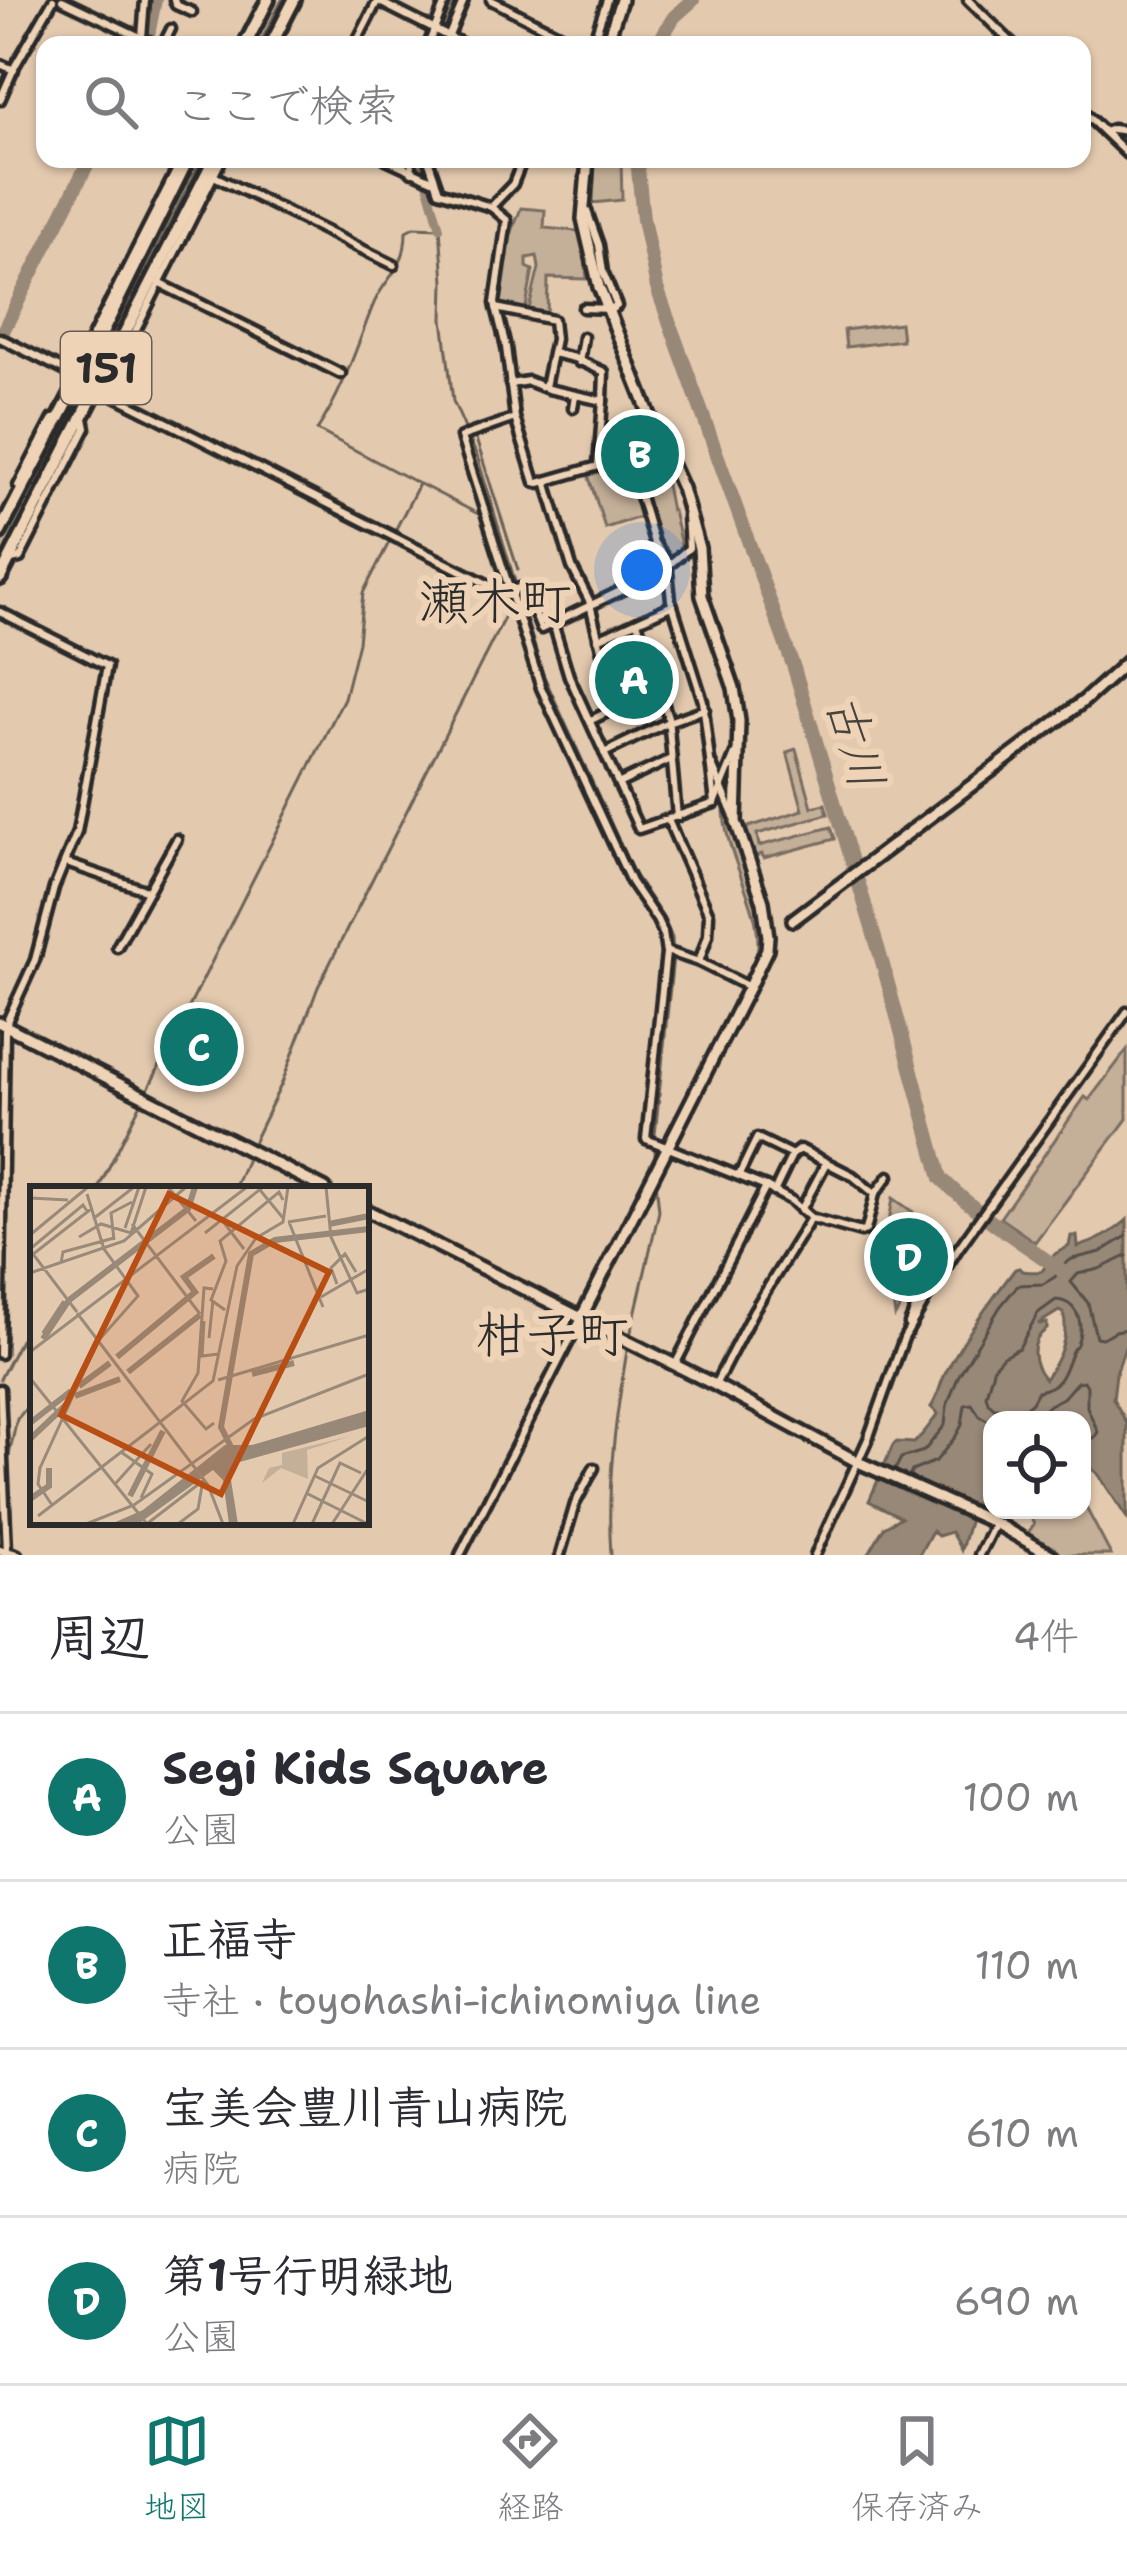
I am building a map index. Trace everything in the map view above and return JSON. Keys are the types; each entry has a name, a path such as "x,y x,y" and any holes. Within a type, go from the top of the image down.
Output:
{"highway":[{"path":"249,36 268,0"},
{"path":"276,36 294,0"},
{"name":"151","path":"0,532 181,168"},
{"name":"151","path":"0,578 213,168"}],"main road":[{"path":"609,36 621,0"},
{"path":"581,1318 656,1172 663,1146 749,987 768,936 764,902 736,822 738,706 702,596 699,548 682,488 599,286 584,226 587,168"},
{"path":"793,920 1085,700 1127,662"},
{"path":"3,1024 320,1186"},
{"path":"369,1212 858,1462 995,1523 1051,1555"}],"street":[{"path":"0,100 52,0"},
{"path":"62,0 138,36"},
{"path":"145,0 150,36"},
{"path":"175,0 192,12"},
{"path":"432,36 446,0"},
{"path":"449,36 464,0"},
{"path":"491,0 562,36"},
{"path":"595,36 606,0"},
{"path":"968,0 1005,36"},
{"path":"360,36 378,1 442,36"},
{"path":"160,36 171,29"},
{"path":"0,64 14,70"},
{"path":"1091,120 1127,154"},
{"path":"1104,132 1127,130"},
{"path":"117,347 128,348 215,168"},
{"path":"405,168 432,181 442,193 491,207 505,217 496,308 514,418 534,479 546,482 598,465 620,465 634,476 654,543 668,566 673,605 705,709 715,803"},
{"path":"414,168 415,173"},
{"path":"430,168 432,181"},
{"path":"491,207 513,184 519,168"},
{"path":"213,176 394,265"},
{"path":"159,283 341,374"},
{"path":"583,308 608,307"},
{"path":"496,308 553,320 555,339 545,388"},
{"path":"579,362 583,337"},
{"path":"1,339 390,537 514,594"},
{"path":"553,353 604,372 598,465"},
{"path":"510,384 528,381 604,401"},
{"path":"573,408 575,395"},
{"path":"0,521 53,419 60,418"},
{"path":"514,418 461,436 492,516 541,688 631,882 670,951 646,1139 770,1189 811,1218 861,1232 866,1230 875,1194 889,1177"},
{"path":"546,482 572,567 624,704"},
{"path":"514,594 525,588 538,630 553,623 668,566 689,548 687,512"},
{"path":"598,640 673,605"},
{"path":"0,612 107,666 77,832 54,888 35,960 3,1024 0,1354"},
{"path":"637,622 668,722 672,819 710,914 699,962"},
{"path":"553,623 568,676 639,829 715,803 736,750"},
{"path":"610,673 647,655"},
{"path":"590,720 658,688"},
{"path":"604,753 705,709"},
{"path":"618,783 671,758"},
{"path":"710,760 736,822"},
{"path":"116,947 177,839"},
{"path":"66,863 148,892"},
{"path":"670,951 749,987"},
{"path":"908,1331 958,1249 1127,1012"},
{"path":"739,1175 757,1138 792,1155"},
{"path":"674,1365 792,1155 800,1150 854,1176 875,1194"},
{"path":"801,1210 826,1163"},
{"path":"715,1385 811,1218"},
{"path":"815,1555 858,1462 942,1244"},
{"path":"460,1555 581,1318"},
{"path":"0,1389 8,1553"},
{"path":"560,1555 575,1504 594,1468"},
{"path":"979,1555 995,1523"}],"shaded area":[{"path":"189,168 204,168 99,370 90,365"},
{"path":"595,168 621,168 622,200 593,203"},
{"path":"521,208 545,210 544,228 582,229 587,279 548,278 547,317 528,313 539,268 537,256 527,258 527,267 533,270 525,312 500,306 500,277"},
{"path":"900,323 902,340 846,347 844,330"},
{"path":"77,397 86,401 0,567 0,542"},
{"path":"657,460 685,549 672,560 656,542 634,473"},
{"path":"619,467 633,481 643,516 605,528 587,471"},
{"path":"642,660 654,683 629,699 624,697 617,672"},
{"path":"796,749 812,807 825,804 828,814 757,834 759,846 831,827 835,839 750,858 739,830 803,810 787,752"},
{"path":"724,804 753,885 765,940 746,981 758,949 757,928 729,840"},
{"path":"1127,1050 1127,1119 1035,1242 1000,1218 1085,1097 1089,1100"},
{"path":"893,1198 913,1212 907,1223 938,1246 895,1316 885,1245"},
{"path":"1091,1517 1111,1555 1056,1555 1028,1533 1032,1519"}],"water":[{"path":"1127,1220 1127,1341 1113,1399 1127,1423 1127,1518 1091,1468 1091,1411 983,1411 983,1489 961,1550 951,1532 938,1536 932,1531 919,1555 868,1555 884,1527 901,1517 869,1501 893,1445 914,1443 938,1414 931,1407 946,1372 1015,1269 1041,1271 1069,1246 1071,1236 1077,1236 1078,1247","holes":["1059,1311 1065,1331 1062,1348 1045,1379 1034,1352 1047,1323 1038,1324"]}],"waterway":[{"path":"148,36 155,0"},
{"path":"264,36 282,0"},
{"path":"441,36 457,0"},
{"name":"古川","path":"662,36 693,0"},
{"path":"0,337 85,168"},
{"path":"0,560 197,168"},
{"path":"423,168 440,228"},
{"name":"古川","path":"638,168 657,288 794,668 941,1178 1064,1272"},
{"path":"100,1186 344,698 358,642 363,593 419,484 317,430 341,386 377,297 398,265 406,231 414,227 440,228 443,319 453,401 477,456 543,674 634,874 672,938 655,1165"},
{"path":"475,436 518,570"},
{"path":"420,484 486,518"},
{"path":"252,1145 282,1083 318,987 517,592"},
{"path":"861,874 1077,716 1127,673"},
{"path":"235,1186 249,1154"},
{"path":"630,1336 659,1211 656,1181"},
{"path":"0,1379 30,1321"},
{"path":"611,1555 613,1450 628,1345"},
{"path":"6,1469 17,1419 30,1404"}],"place":[{"name":"正福寺","path":"640,454"},
{"name":"Segi Kids Square","path":"634,680"},
{"name":"宝美会豊川青山病院","path":"199,1047"},
{"name":"第1号行明緑地","path":"909,1257"}],"district":[{"name":"瀬木町","path":"495,601"},
{"name":"柑子町","path":"552,1334"}]}
